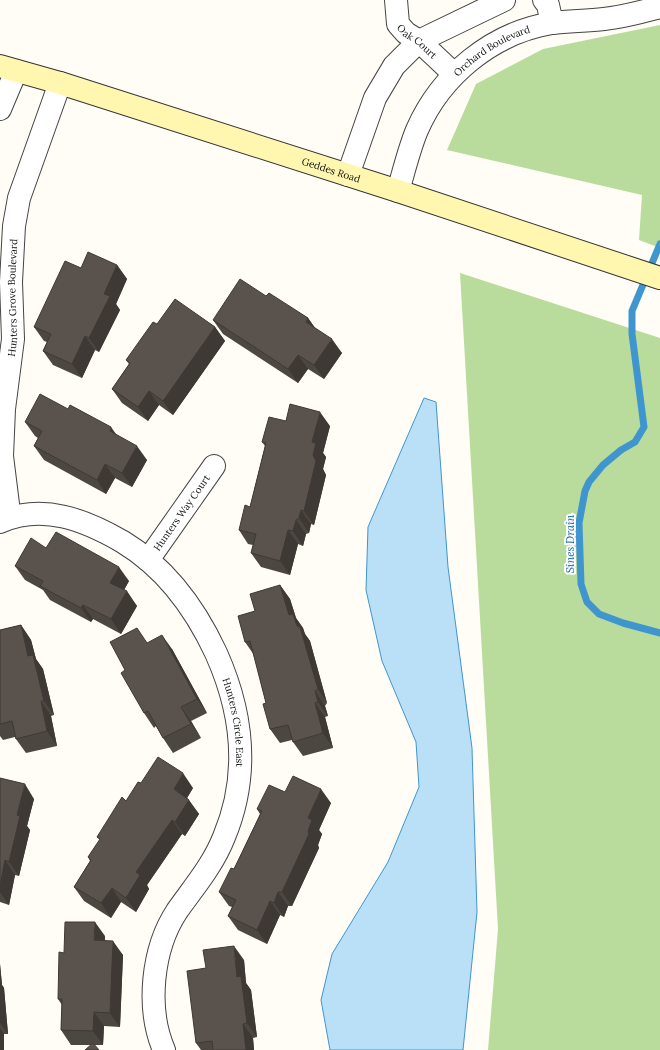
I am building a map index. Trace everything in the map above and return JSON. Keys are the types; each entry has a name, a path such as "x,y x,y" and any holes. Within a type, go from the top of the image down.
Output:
{"main road":[{"name":"Geddes Road","path":"8,69 60,83 398,191 660,278"}],"street":[{"name":"Oak Court","path":"396,0 398,24 406,33 419,41 454,74"},
{"path":"348,175 375,98 394,66 419,41 504,0"},
{"path":"544,0 548,5 552,23"},
{"name":"Orchard Boulevard","path":"398,191 417,130 434,99 454,74 476,55 501,40 527,29 552,23 623,16 660,7"},
{"path":"0,109 8,69"},
{"name":"Hunters Grove Boulevard","path":"0,515 8,504 2,456 4,409 13,339 11,282 14,226 19,198 60,83"},
{"name":"Hunters Way Court","path":"148,560 214,466"},
{"name":"Hunters Circle East","path":"0,522 24,514 43,513 62,516 88,524 106,532 131,547 148,560 183,596 208,636 233,696 240,749 237,794 224,838 206,872 176,913 161,949 156,968 154,988 156,1021 164,1050"}],"green space":[{"path":"660,25 660,248 639,240 642,195 447,150 476,84 543,49"},
{"path":"460,273 660,338 660,1050 488,1050 498,929"}],"water":[{"path":"424,398 436,402 448,567 472,748 477,912 463,1050 330,1050 321,1000 332,954 388,862 419,787 416,742 382,661 366,590 368,527"}],"building":[{"path":"88,252 117,265 104,294 110,296 89,338 85,336 72,364 43,351 51,334 34,327 65,261 81,268"},
{"path":"240,279 266,296 269,293 308,318 306,322 332,339 314,365 298,355 288,369 213,320"},
{"path":"175,299 215,327 163,401 149,391 138,407 112,389 130,363 126,360 153,322 157,324"},
{"path":"40,394 68,409 70,405 111,427 110,431 137,446 122,473 105,464 97,480 34,446 42,431 25,422"},
{"path":"290,404 320,412 312,442 316,443 313,455 316,461 304,511 301,510 293,531 288,530 280,561 251,553 256,534 239,530 245,505 250,507 266,443 262,442 269,417 286,421"},
{"path":"56,532 119,567 110,583 127,591 111,619 83,605 81,608 40,586 43,581 15,566 31,538 46,548"},
{"path":"280,585 289,615 293,614 297,626 300,627 318,689 315,691 318,702 315,703 323,733 293,742 288,725 270,729 263,704 266,703 250,641 245,642 238,616 255,611 250,594"},
{"path":"21,625 28,656 33,655 44,701 41,701 47,731 16,739 12,721 0,724 0,630"},
{"path":"137,628 147,643 162,635 197,699 181,707 191,724 163,738 148,711 144,713 121,673 125,670 110,642"},
{"path":"158,757 183,773 174,789 189,800 175,822 172,820 136,872 140,875 126,898 112,888 101,903 74,887 91,860 88,857 100,839 97,837 122,797 126,801 138,782 141,783"},
{"path":"293,776 321,789 308,818 312,820 308,831 309,834 282,892 278,892 274,903 270,901 257,930 228,916 236,900 219,892 231,868 234,869 262,811 257,809 269,785 285,792"},
{"path":"0,778 25,784 17,815 20,816 9,862 5,860 0,886"},
{"path":"65,922 95,922 94,940 113,941 110,1013 94,1012 93,1031 61,1030 62,999 58,999 59,952 64,953"},
{"path":"234,946 237,977 241,976 247,1023 243,1024 246,1050 213,1050 212,1041 196,1043 187,971 206,968 203,950"},
{"path":"93,1043 99,1050 85,1050"}],"waterway":[{"name":"Sines Drain","path":"660,244 632,311 632,334 644,427 635,442 621,450 603,465 589,482 585,491 579,523 581,584 587,602 599,614 623,623 660,633"}]}
